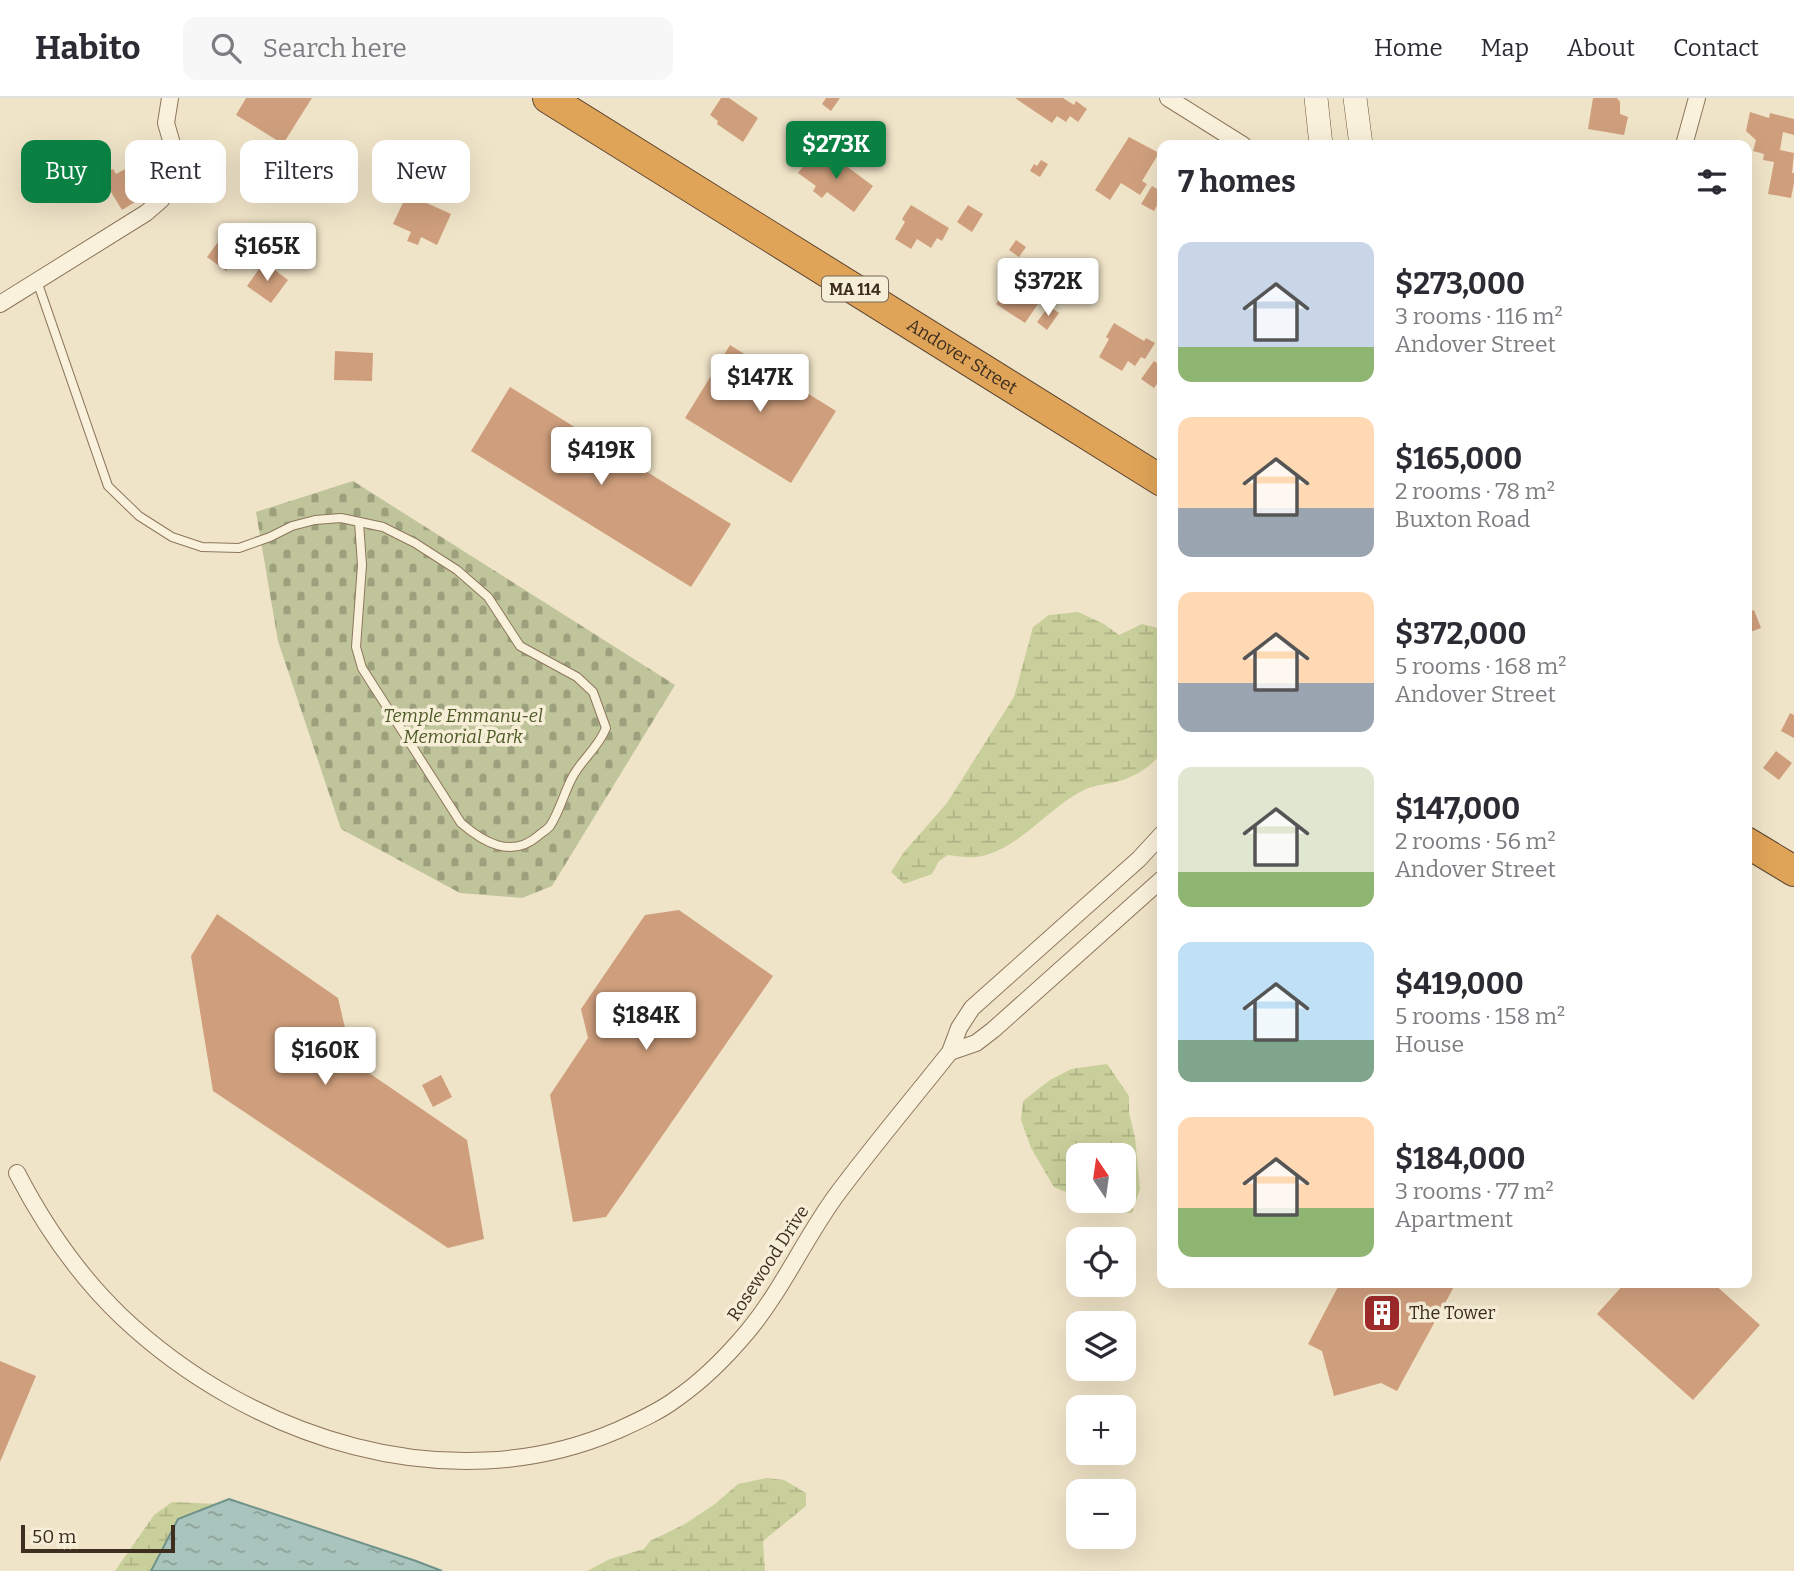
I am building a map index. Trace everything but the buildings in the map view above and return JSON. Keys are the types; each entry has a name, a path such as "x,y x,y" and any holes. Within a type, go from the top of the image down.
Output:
{"highway":[{"name":"Andover Street","path":"548,98 1157,478"},
{"path":"1752,846 1794,871"}],"main road":[{"path":"1316,98 1320,140"},
{"path":"1355,98 1360,140"}],"street":[{"path":"0,304 146,213 161,200 179,168 166,123 170,98"},
{"path":"1168,98 1235,140"},
{"path":"1685,140 1697,98"},
{"name":"Rosewood Drive","path":"17,1173 38,1214 93,1288 160,1348 235,1400 342,1444 425,1460 507,1460 548,1454 590,1442 632,1424 676,1400 748,1332 836,1196 950,1052 959,1028 972,1008 1129,868 1157,839"},
{"name":"Rosewood Drive","path":"950,1052 976,1043 993,1030 1157,883"}],"lane":[{"path":"37,281 94,452 108,486 139,516 172,537 202,547 239,548 292,526 315,520 341,518 383,527 415,543 457,570 488,597 520,646 577,677 593,692 606,727 600,743 574,774 549,826 530,843 513,847 496,846 477,837 461,823 362,668 356,648 362,565 359,522"}],"green space":[{"name":"Temple Emmanu-el Memorial Park","path":"353,481 675,685 552,886 522,898 460,893 341,829 278,641 256,512"},
{"path":"1078,612 1104,624 1119,635 1142,624 1157,628 1157,758 1134,775 1091,787 1073,796 1000,849 977,857 948,855 939,861 932,874 904,884 891,872 904,852 947,803 1014,697 1033,627 1049,615"},
{"path":"1107,1064 1129,1096 1129,1113 1136,1143 1066,1143 1066,1192 1054,1187 1031,1148 1021,1120 1023,1101 1050,1080 1071,1069"},
{"path":"1136,1147 1140,1189 1136,1201"},
{"path":"767,1478 784,1480 806,1493 806,1506 763,1541 765,1571 587,1571 610,1559 644,1549 650,1541 685,1524 715,1504 738,1484"},
{"path":"172,1502 219,1504 393,1571 115,1571 154,1515"}],"water":[{"path":"229,1499 442,1571 151,1571 178,1519"}],"place":[{"name":"The Tower","path":"1382,1313"}]}
